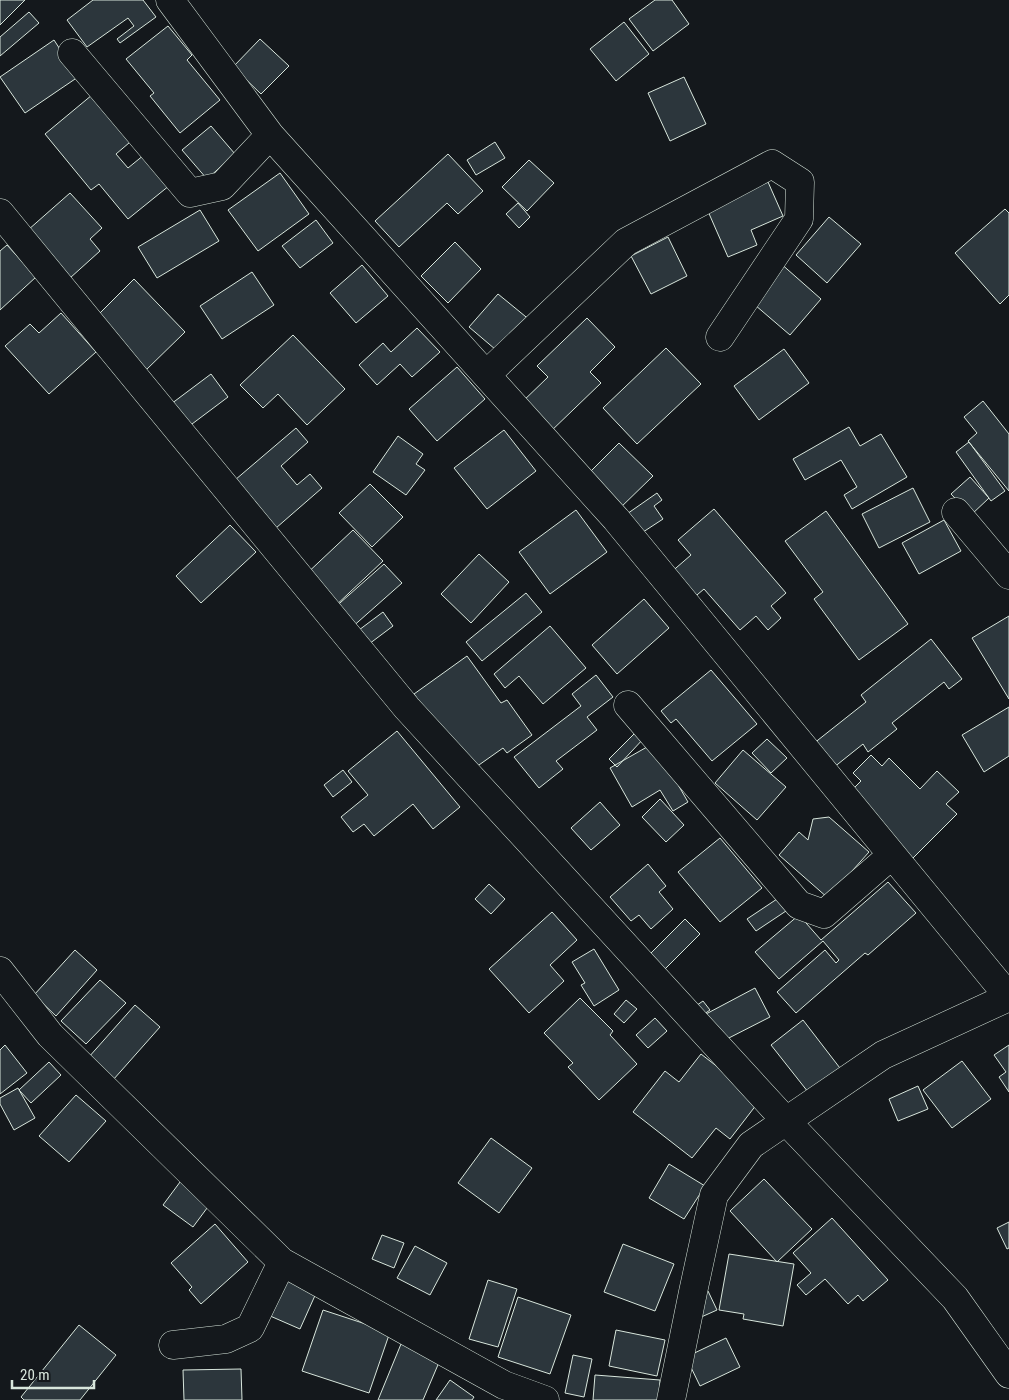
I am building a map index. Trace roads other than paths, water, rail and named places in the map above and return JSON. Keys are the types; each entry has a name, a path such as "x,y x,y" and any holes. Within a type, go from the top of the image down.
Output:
{"street":[{"path":"170,0 270,135 616,519 1009,997 883,1055 751,1145 714,1195 671,1400"},
{"path":"72,53 190,193 222,186 270,135"},
{"path":"487,374 626,242 772,164 800,182 799,218 720,337"},
{"path":"0,213 407,708 786,1121 955,1298 1009,1374"},
{"path":"956,512 1009,575"},
{"path":"628,705 799,905 824,914 892,855"},
{"path":"0,971 50,1035 282,1262 504,1385 545,1400"},
{"path":"173,1345 226,1339 250,1328 282,1262"}]}
